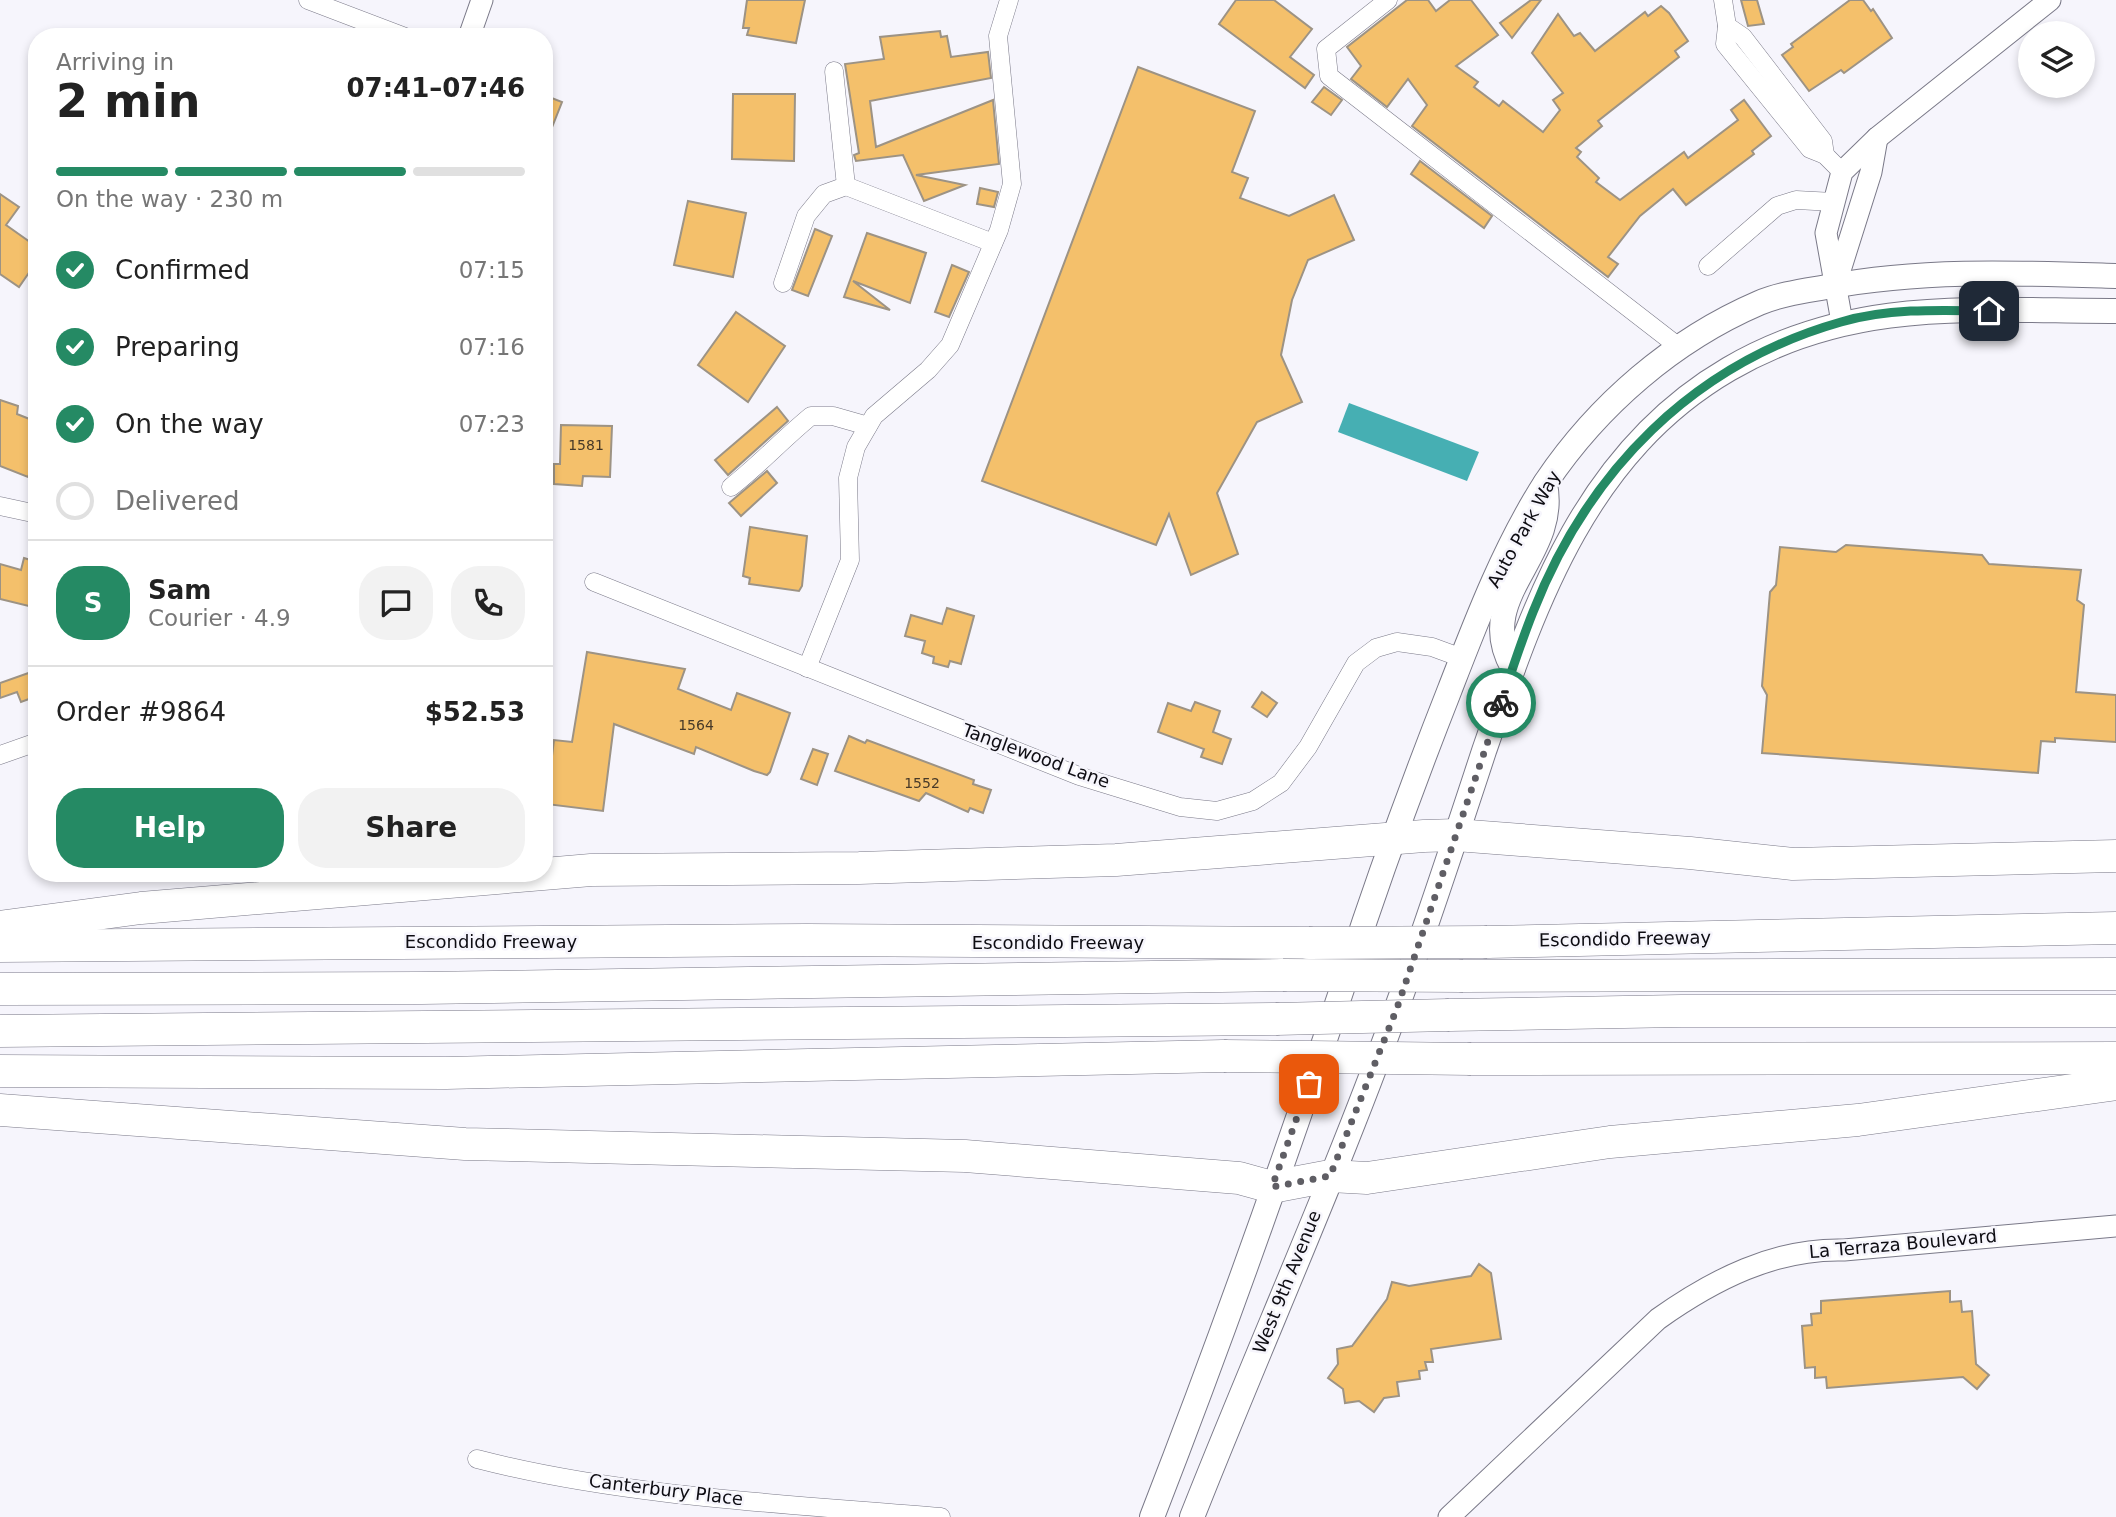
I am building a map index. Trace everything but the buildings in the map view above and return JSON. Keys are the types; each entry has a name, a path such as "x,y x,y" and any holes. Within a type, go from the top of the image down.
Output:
{"highway":[{"path":"553,873 591,870 859,868 1116,860 1456,835 1690,853 1793,864 2116,856"},
{"path":"0,927 141,908 449,882"},
{"name":"Escondido Freeway","path":"0,946 807,940 1487,942 2116,928"},
{"path":"0,989 422,988 1283,975 2116,975"},
{"path":"0,1031 1276,1019 1681,1011 2116,1011"},
{"path":"0,1071 446,1073 1224,1056 1471,1059 2116,1058"},
{"path":"0,1111 464,1144 965,1156 1239,1178 1272,1187 1330,1176 1367,1178 1610,1142 1858,1120 2116,1084"}],"main road":[{"name":"Auto Park Way","path":"1272,1187 1332,1018 1391,838 1494,580 1545,484 1607,408 1679,347 1763,301 1888,276 1959,272 2116,276"},
{"path":"1456,835 1533,611 1575,528 1605,481 1670,411 1729,369 1842,322 1938,310 2116,311"},
{"path":"1513,668 1502,646 1502,622 1510,596 1544,531 1548,508 1545,484"},
{"name":"West 9th Avenue","path":"1192,1517 1397,1008 1456,835"},
{"path":"1152,1517 1207,1374 1272,1187"}],"street":[{"path":"308,0 381,28"},
{"path":"472,28 482,0"},
{"path":"807,668 850,560 848,478 856,447 874,416 928,370 950,345 993,243 1012,184 998,36 1009,0"},
{"path":"1388,0 1326,49 1329,76 1679,347"},
{"path":"1723,0 1727,26 1743,37 1823,141 1825,155 1842,172"},
{"path":"1842,322 1826,233 1842,172 1877,138 2050,0"},
{"path":"834,71 846,186"},
{"path":"1836,285 1871,172 1877,138"},
{"path":"783,283 806,216 824,194 846,186 993,243"},
{"path":"1708,265 1777,206 1796,200 1834,202"},
{"path":"731,487 766,460 786,437 811,416 832,416 868,426"},
{"path":"0,506 28,512"},
{"name":"Tanglewood Lane","path":"594,582 1079,776 1180,807 1217,811 1253,801 1281,783 1308,747 1356,663 1376,648 1397,642 1432,647 1462,658"},
{"path":"0,755 28,745"},
{"name":"La Terraza Boulevard","path":"1449,1517 1658,1319 1692,1295 1737,1272 1813,1249 1844,1250 2116,1226"},
{"name":"Canterbury Place","path":"477,1459 528,1472 669,1491 941,1517"}],"water":[{"path":"1349,403 1479,452 1467,481 1338,432"}],"way so far":[{"path":"1309,1084 1272,1187 1300,1184 1330,1176 1397,1008 1501,703"}],"route":[{"path":"1501,703 1533,611 1564,547 1605,481 1670,411 1729,369 1776,347 1842,322 1887,314 1938,310 1989,311"}]}
